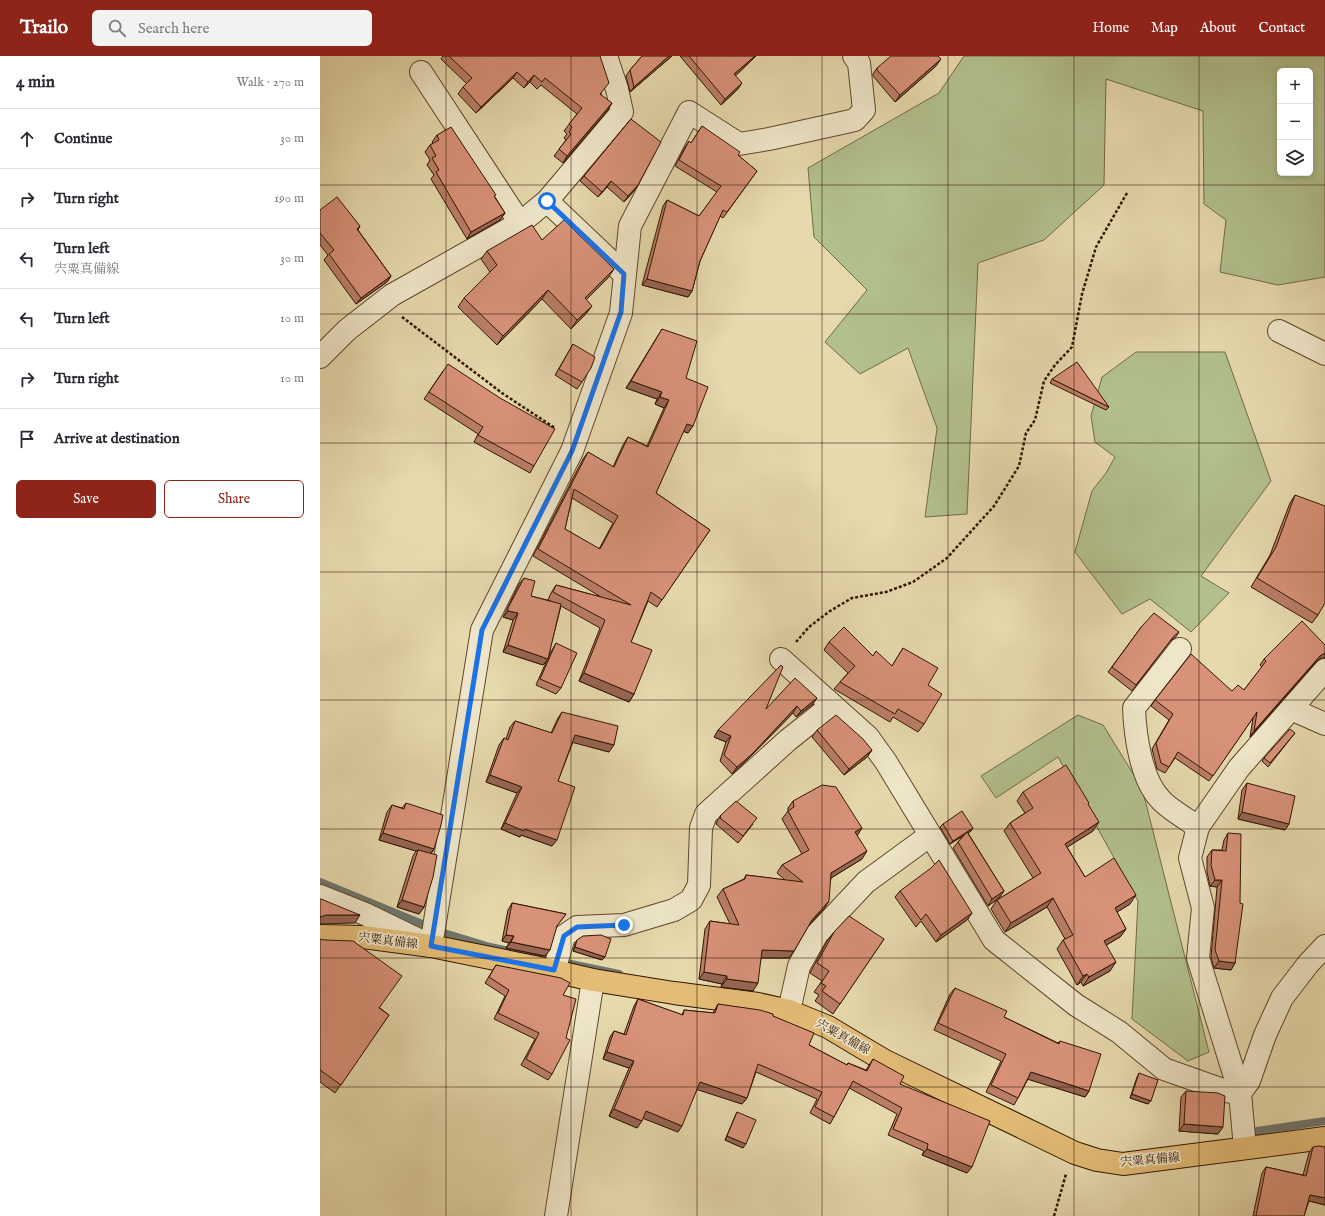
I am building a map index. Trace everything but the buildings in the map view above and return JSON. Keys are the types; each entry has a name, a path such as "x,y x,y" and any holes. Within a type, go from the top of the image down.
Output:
{"main road":[{"name":"宍粟真備線","path":"320,936 362,937 433,935 556,964 593,980 674,993 758,1004 789,1011 828,1027 885,1061 1075,1153 1097,1160 1123,1164 1325,1138"}],"street":[{"path":"320,357 347,330 392,295 520,223 547,201 622,112 617,89 606,56"},
{"path":"320,896 365,914 433,935 482,630 572,451 621,312 630,226 689,112 739,144 770,139 855,120 864,110 859,63 854,56"},
{"path":"420,72 520,223"},
{"path":"547,201 624,274"},
{"path":"1280,331 1325,354"},
{"path":"1180,649 1134,708 1135,733 1148,781 1161,800 1198,827"},
{"path":"781,659 868,737 886,762 929,836 994,940 1076,1005 1119,1032 1164,1069 1220,1089 1240,1093"},
{"path":"1245,1148 1240,1093 1198,958 1203,908 1190,858 1198,827 1239,768 1325,670"},
{"path":"556,964 564,936 577,927 624,925 674,910 691,900 698,886 701,828 706,814 788,740 832,705"},
{"path":"1291,709 1325,724"},
{"path":"789,1011 800,966 817,934 866,882 929,836"},
{"path":"1240,1093 1249,1081 1265,1035 1282,998 1308,964 1325,946"},
{"path":"556,1216 593,980"}],"path":[{"path":"781,659 809,627 830,611 852,598 886,592 914,582 947,558 994,506 1019,466 1026,433 1035,420 1044,381 1055,365 1072,347 1082,294 1096,247 1127,193"},
{"path":"382,302 502,393 575,442"},
{"path":"1054,1216 1064,1179 1075,1153"}],"green space":[{"path":"964,56 1325,56 1325,277 1278,285 1220,272 1226,220 1204,204 1203,111 1106,79 1104,185 1044,240 978,263 967,514 925,517 937,428 908,348 860,374 825,342 867,290 814,237 808,168 939,93"},
{"path":"1136,352 1225,352 1271,481 1201,576 1229,593 1191,632 1150,599 1122,614 1075,552 1092,491 1106,473 1115,457 1095,442 1091,416 1102,377"},
{"path":"1078,715 1103,725 1142,788 1209,1052 1188,1061 1132,1019 1138,901 1058,757 996,798 981,776"}],"waterway":[{"path":"320,882 444,933 490,947 619,974"},
{"path":"1257,1131 1325,1121"}],"route":[{"path":"547,201 624,274 621,312 572,451 482,630 431,946 554,970 564,936 577,927 624,925"}]}
